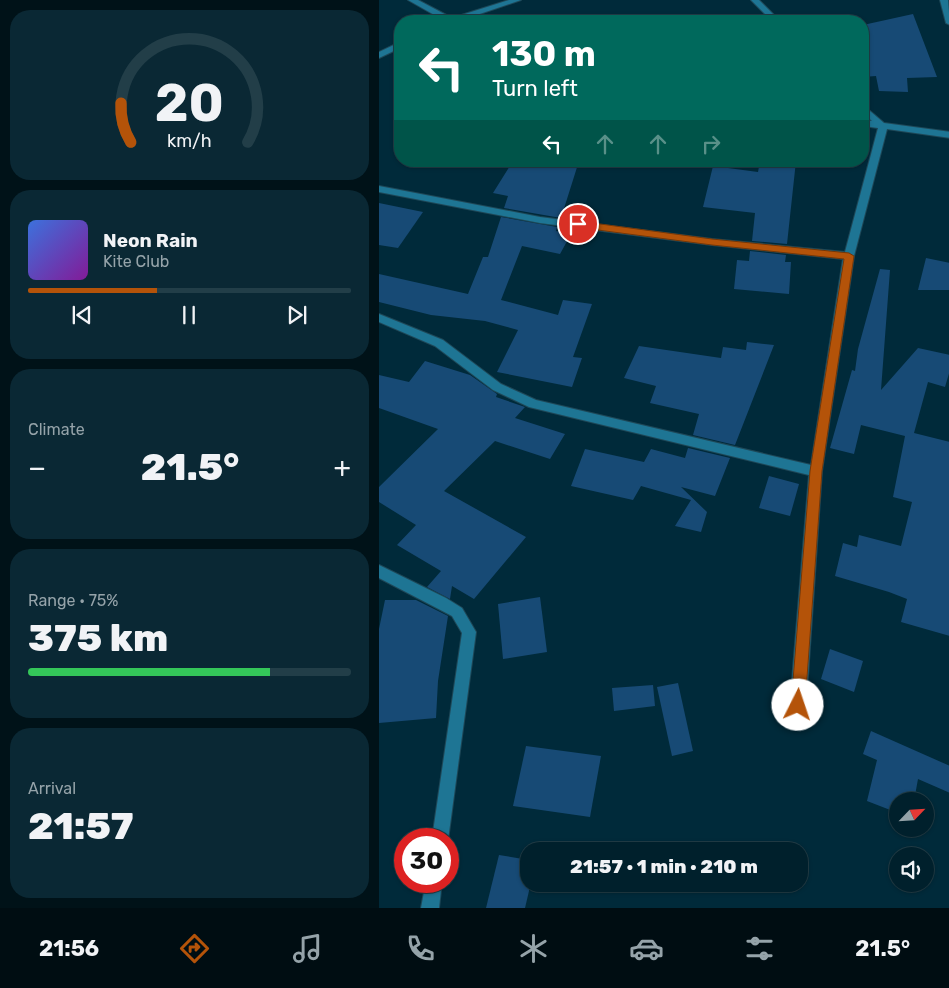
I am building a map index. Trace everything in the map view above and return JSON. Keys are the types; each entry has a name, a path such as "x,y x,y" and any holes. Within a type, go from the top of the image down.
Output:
{"street":[{"path":"412,0 441,15"},
{"path":"471,15 517,0"},
{"path":"755,0 770,15"},
{"path":"944,0 949,23"},
{"path":"379,55 394,48"},
{"path":"869,114 883,127"},
{"path":"869,125 949,135"},
{"path":"798,705 816,471 849,256 883,127"},
{"path":"379,189 540,220 712,242 849,256"},
{"path":"379,318 439,343 497,387 533,404 816,471"},
{"path":"379,571 457,612 469,632 442,828"},
{"path":"431,908 433,893"}],"building":[{"path":"913,14 937,77 907,78 908,92 879,91 876,76 869,77 869,24"},
{"path":"509,167 577,167 561,218 504,208 508,196 493,193"},
{"path":"713,167 758,172 759,167 795,167 787,244 752,241 755,213 703,207"},
{"path":"379,203 423,212 398,248 379,245"},
{"path":"501,217 557,227 556,231 571,234 560,254 522,246 501,300 558,315 563,300 592,304 573,357 582,358 572,387 497,372 518,330 485,321 431,315 379,302 379,274 468,294 483,257 488,257"},
{"path":"750,251 786,255 785,262 791,262 789,294 734,289 737,260 749,261"},
{"path":"926,258 950,263 950,290 918,290"},
{"path":"880,269 890,270 881,390 918,348 950,355 950,370 945,387 928,382 914,433 950,442 950,636 901,622 907,599 835,576 843,543 857,547 859,535 901,546 912,502 893,497 905,436 861,425 854,454 830,448 852,370 855,371 858,349"},
{"path":"747,342 774,345 735,445 693,435 699,414 650,403 656,386 624,378 639,346 721,358 723,347 746,350"},
{"path":"425,361 470,375 497,394 496,397 525,407 515,418 565,434 550,459 495,441 444,491 526,537 474,599 452,586 450,599 427,587 441,571 397,545 416,525 379,502 379,487 438,429 379,408 379,375 409,382"},
{"path":"688,448 730,458 715,496 681,487 707,512 701,532 675,526 691,500 641,486 633,500 571,486 585,449 644,462 651,449 685,458"},
{"path":"769,476 799,484 790,516 759,508"},
{"path":"540,597 547,652 503,659 498,604"},
{"path":"385,600 416,600 448,616 438,681 436,718 379,723 379,629"},
{"path":"830,649 863,661 854,692 821,679"},
{"path":"678,683 693,751 672,756 657,687"},
{"path":"653,685 655,706 614,711 612,688"},
{"path":"871,731 950,766 950,793 918,779 916,792 889,792 889,810 867,801 877,760 863,754"},
{"path":"526,746 601,756 590,817 513,806"},
{"path":"499,855 520,858 520,892 529,892 525,908 486,908"}],"route":[{"path":"578,224 712,242 849,256 816,471 798,705"}]}
